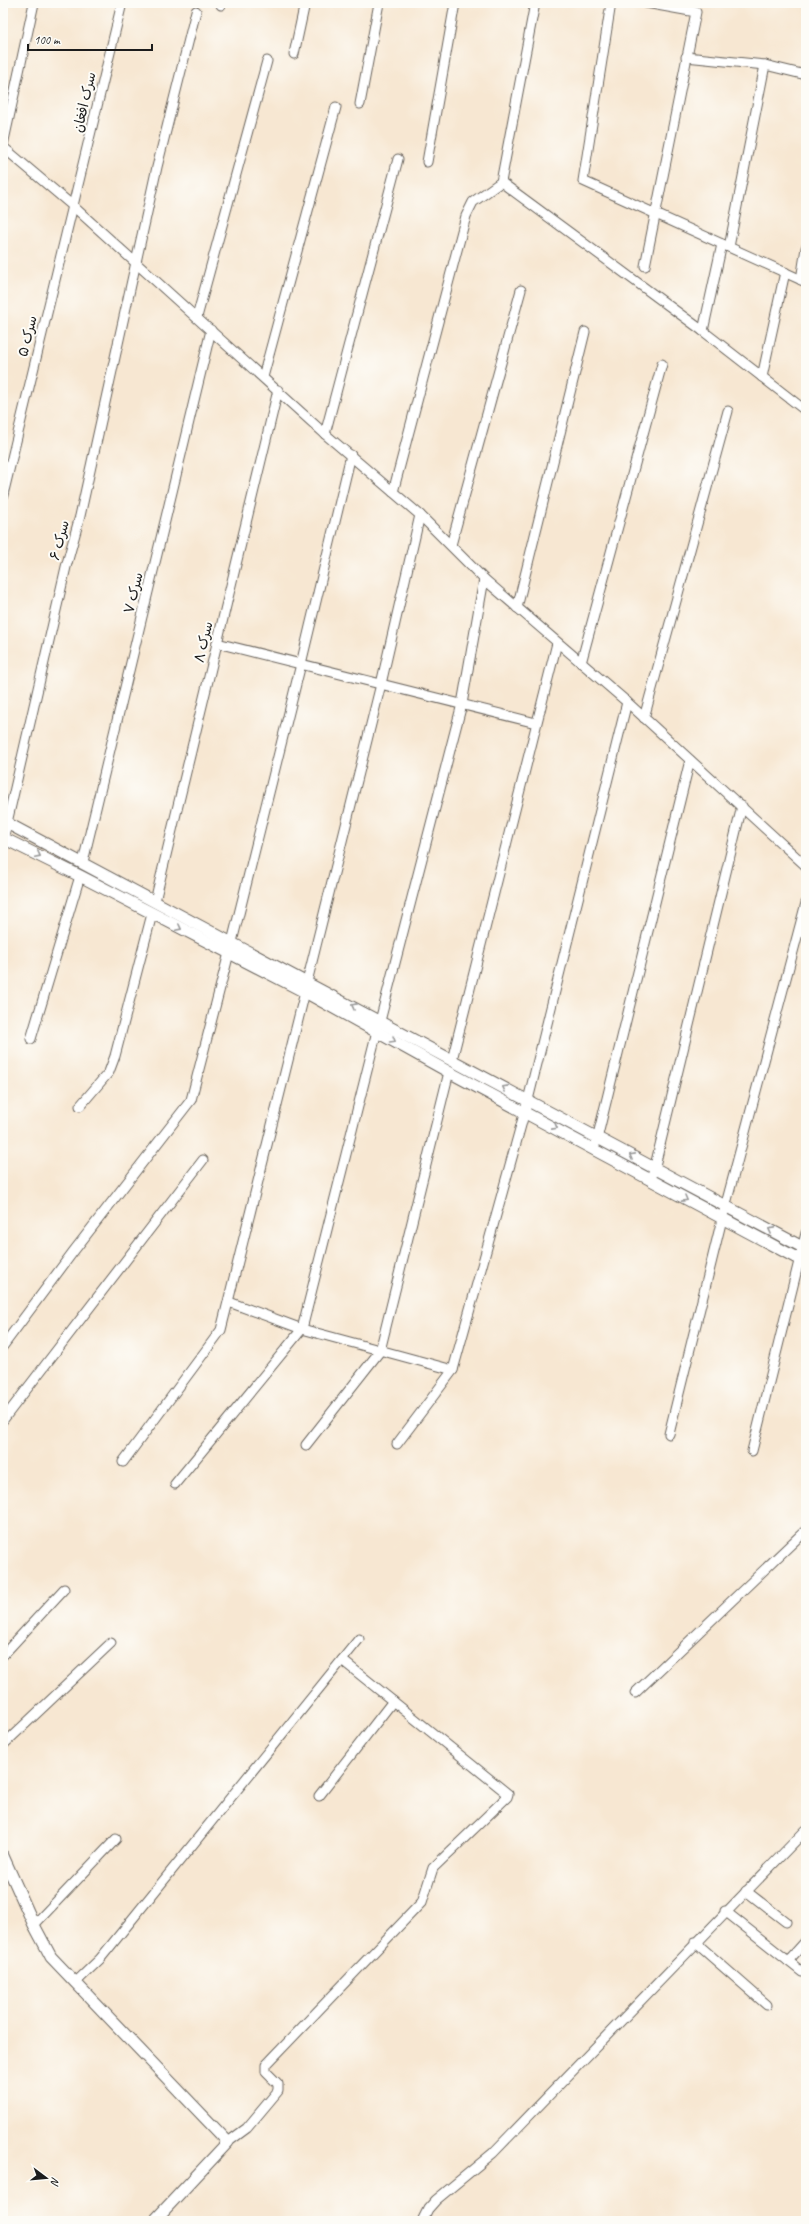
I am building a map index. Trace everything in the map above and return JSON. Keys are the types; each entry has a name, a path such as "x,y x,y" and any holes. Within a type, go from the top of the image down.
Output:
{"street":[{"path":"34,3 3,146 74,207 325,434 420,515 484,579 627,702 806,866"},
{"name":"سرک افغان","path":"74,207 122,3"},
{"path":"294,54 305,3"},
{"path":"360,104 379,3"},
{"path":"427,162 455,3"},
{"path":"393,492 466,216 472,202 501,182 535,3"},
{"path":"611,3 583,181 803,281 806,248"},
{"path":"645,266 697,7 646,3"},
{"name":"سرک ۶","path":"3,839 5,822 136,264 157,167 196,11"},
{"path":"686,57 765,65 806,75"},
{"path":"197,318 267,61"},
{"path":"703,330 726,245 765,65"},
{"path":"263,377 336,106"},
{"path":"325,434 398,159"},
{"path":"501,182 703,330 806,411"},
{"name":"سرک ۵","path":"3,495 74,207"},
{"path":"762,377 785,272"},
{"path":"451,545 521,290"},
{"name":"سرک ۷","path":"83,862 211,330"},
{"path":"517,608 585,332"},
{"path":"581,663 662,364"},
{"name":"سرک ۸","path":"155,901 278,390"},
{"path":"644,718 728,411"},
{"path":"232,942 351,455"},
{"path":"123,1462 221,1330 381,684 420,515"},
{"path":"175,1484 302,1329 462,704 484,579"},
{"path":"217,643 536,723"},
{"path":"452,1060 557,643"},
{"path":"397,1444 453,1370 526,1105 627,702"},
{"path":"597,1143 690,760"},
{"path":"651,1180 742,806"},
{"path":"5,822 232,942 306,987 379,1026 452,1060 526,1105 597,1143 654,1168 804,1248"},
{"path":"3,839 80,876 229,953 306,987"},
{"path":"31,1039 80,876"},
{"path":"669,1434 722,1219 806,903"},
{"path":"80,1106 109,1072 116,1056 152,914"},
{"path":"3,1346 73,1252 191,1100 229,953"},
{"path":"379,1026 449,1072 526,1105"},
{"path":"306,1445 380,1351 449,1072"},
{"path":"597,1143 651,1180 803,1262"},
{"path":"3,1420 203,1160"},
{"path":"752,1451 803,1262 806,1233"},
{"path":"229,1302 302,1329 453,1370"},
{"path":"635,1692 806,1530"},
{"path":"3,1655 64,1589"},
{"path":"75,1983 100,1959 359,1639"},
{"path":"3,1745 111,1643"},
{"path":"154,2221 228,2142 247,2128 278,2091 278,2084 266,2072 266,2065 422,1902 433,1868 507,1797 506,1791 342,1660"},
{"path":"319,1796 393,1701"},
{"path":"422,2221 428,2209 436,2200 493,2152 725,1911 806,1830"},
{"path":"34,1925 116,1839"},
{"path":"3,1856 50,1957 228,2142"},
{"path":"746,1891 786,1922"},
{"path":"725,1911 802,1972"},
{"path":"788,1961 806,1941"},
{"path":"695,1942 767,2005"}]}
